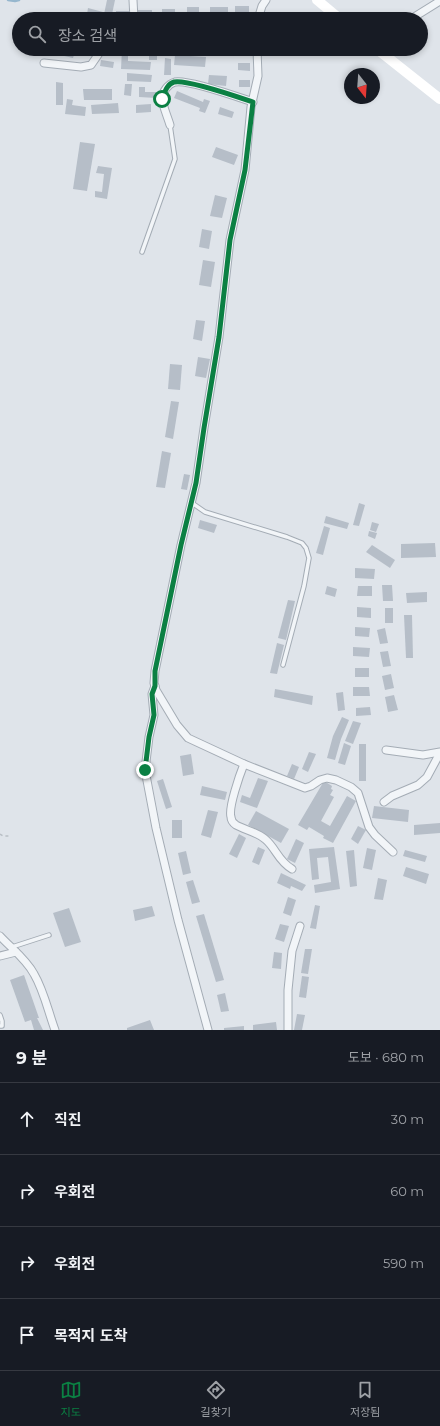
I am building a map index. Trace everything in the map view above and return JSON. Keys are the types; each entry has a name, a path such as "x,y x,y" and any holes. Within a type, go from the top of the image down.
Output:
{"main road":[{"path":"317,0 332,12"},
{"path":"386,56 440,99"}],"street":[{"path":"133,0 134,12"},
{"path":"261,12 266,0"},
{"path":"421,12 435,2"},
{"path":"44,64 82,67 91,65 97,56"},
{"path":"257,56 258,76 253,102 245,170 230,240 219,337 192,503 181,545 156,663 154,683 156,690 177,725 188,738 244,764 305,788 327,778 336,780 351,787 358,793 369,827 375,835 393,852"},
{"path":"170,125 162,99 166,88 173,82 182,82 253,102"},
{"path":"155,686 152,694 154,715 149,737 145,770 156,828 178,920 208,1030"},
{"path":"386,750 423,755 440,752"},
{"path":"384,802 392,796 418,785 427,777 440,752"},
{"path":"244,764 230,814 233,822 236,825 264,838 284,865 292,869"},
{"path":"288,1030 288,990 292,951 300,926"},
{"path":"0,936 34,973 55,1030"},
{"path":"0,956 13,950"}],"lane":[{"path":"142,252 175,159 170,125"},
{"path":"192,503 205,512 287,536 302,543 306,548 309,558 304,586 283,665"},
{"path":"13,950 49,936"},
{"path":"0,1015 2,1022 2,1026 0,1026"}],"path":[{"path":"0,834 3,836 9,836"}],"building":[{"path":"107,0 115,0 112,12 104,12"},
{"path":"235,6 249,6 249,12 235,12"},
{"path":"187,7 199,7 199,12 187,12"},
{"path":"210,7 228,7 228,12 210,12"},
{"path":"88,8 103,12 87,12"},
{"path":"162,9 175,9 175,12 162,12"},
{"path":"137,10 152,10 152,12 137,12"},
{"path":"116,11 129,11 129,12"},
{"path":"122,56 128,56 128,61 151,62 150,70 121,69"},
{"path":"149,56 157,56 157,60 149,60"},
{"path":"175,56 206,57 205,67 174,65"},
{"path":"165,58 171,59 171,75 164,75"},
{"path":"101,60 114,62 113,68 100,66"},
{"path":"238,63 250,63 250,71 238,70"},
{"path":"127,73 152,75 151,82 127,81"},
{"path":"209,75 227,76 226,86 208,84"},
{"path":"239,80 250,80 250,87 239,87"},
{"path":"56,82 63,83 63,105 56,105"},
{"path":"125,84 132,84 131,96 124,95"},
{"path":"139,87 145,87 145,92 156,92 156,98 139,97"},
{"path":"83,89 112,89 112,100 84,100"},
{"path":"177,91 203,102 204,99 210,101 205,113 199,111 200,108 174,98"},
{"path":"67,99 73,100 72,105 86,107 85,116 65,114"},
{"path":"118,103 119,113 92,114 91,105"},
{"path":"151,104 151,112 136,113 136,105"},
{"path":"220,107 234,112 232,118 218,114"},
{"path":"80,142 95,144 87,191 73,189"},
{"path":"216,147 238,155 234,165 212,157"},
{"path":"98,166 112,168 107,199 95,197 95,191 102,192 104,174 96,173"},
{"path":"215,195 227,198 222,218 210,216"},
{"path":"202,229 212,231 209,249 199,247"},
{"path":"203,260 215,262 211,287 199,285"},
{"path":"196,320 205,321 202,341 193,339"},
{"path":"198,357 210,359 206,378 195,376"},
{"path":"170,364 182,365 180,390 168,389"},
{"path":"171,401 179,402 173,439 165,437"},
{"path":"162,451 171,453 165,488 156,487"},
{"path":"184,474 190,475 187,490 181,489"},
{"path":"359,503 365,505 359,526 353,525"},
{"path":"326,516 349,523 347,529 324,523"},
{"path":"200,520 217,525 214,533 198,528"},
{"path":"372,522 379,524 376,532 370,530"},
{"path":"324,526 330,528 323,555 316,553"},
{"path":"369,531 377,533 375,539 368,536"},
{"path":"435,543 436,557 401,558 401,544"},
{"path":"372,545 395,560 390,568 366,552"},
{"path":"355,568 375,569 374,579 355,578"},
{"path":"382,585 392,585 393,601 383,601"},
{"path":"327,586 337,589 335,597 325,594"},
{"path":"358,586 372,586 372,596 357,596"},
{"path":"427,592 427,602 407,603 406,593"},
{"path":"288,600 295,601 286,640 278,638"},
{"path":"357,607 371,608 371,618 357,617"},
{"path":"385,608 393,608 393,623 385,623"},
{"path":"404,615 412,615 413,658 406,658"},
{"path":"355,627 370,628 369,637 355,636"},
{"path":"385,628 388,643 380,644 377,630"},
{"path":"277,643 284,645 277,674 270,673"},
{"path":"353,647 370,648 369,657 353,656"},
{"path":"388,651 391,666 383,667 380,652"},
{"path":"355,668 369,668 369,677 355,677"},
{"path":"391,674 394,688 385,690 382,676"},
{"path":"353,687 369,687 370,696 353,696"},
{"path":"275,689 313,696 312,705 274,697"},
{"path":"343,692 345,710 338,711 336,693"},
{"path":"394,695 398,710 388,712 385,697"},
{"path":"370,707 371,715 356,716 356,708"},
{"path":"342,717 349,720 341,739 335,760 327,758 333,736"},
{"path":"353,721 361,723 353,744 345,741"},
{"path":"344,743 351,746 345,765 338,763"},
{"path":"359,744 366,744 366,781 359,781"},
{"path":"309,752 316,754 308,772 302,769"},
{"path":"191,754 194,774 183,776 180,756"},
{"path":"292,764 299,767 294,779 287,776"},
{"path":"258,778 268,781 257,808 240,802 242,795 250,798"},
{"path":"163,779 172,807 166,809 157,781"},
{"path":"324,781 332,786 331,789 333,790 330,795 334,797 321,821 330,826 347,796 356,801 333,843 323,838 324,836 309,827 307,830 298,825"},
{"path":"202,786 227,792 225,800 200,795"},
{"path":"374,806 409,810 408,822 372,818"},
{"path":"208,810 218,812 211,838 201,835"},
{"path":"256,811 289,829 281,843 248,825"},
{"path":"172,820 182,820 182,838 172,838"},
{"path":"440,823 440,833 414,835 414,825"},
{"path":"358,826 366,830 358,844 351,839"},
{"path":"239,834 246,838 237,858 229,854"},
{"path":"296,839 304,843 295,863 287,859"},
{"path":"258,847 265,850 259,865 252,862"},
{"path":"334,847 340,889 315,893 314,885 331,882 328,857 317,858 319,879 312,880 309,849"},
{"path":"367,848 376,850 372,870 363,868"},
{"path":"354,850 357,886 350,887 346,851"},
{"path":"405,850 427,856 425,862 403,856"},
{"path":"186,851 191,873 183,875 178,853"},
{"path":"406,867 429,874 426,884 403,876"},
{"path":"281,873 306,885 302,891 291,886 290,889 277,883"},
{"path":"378,878 387,880 383,900 374,899"},
{"path":"193,880 200,902 192,904 186,882"},
{"path":"288,897 296,900 291,916 283,913"},
{"path":"315,905 320,906 316,929 310,928"},
{"path":"152,906 155,916 135,921 133,910"},
{"path":"69,908 81,942 65,947 53,913"},
{"path":"204,914 224,980 216,982 196,916"},
{"path":"280,924 289,926 284,942 275,939"},
{"path":"305,949 312,949 308,974 301,973"},
{"path":"274,952 282,953 281,969 272,968"},
{"path":"24,975 39,1018 37,1018 43,1030 34,1030 31,1020 25,1022 10,980"},
{"path":"302,976 309,977 306,998 299,997"},
{"path":"225,993 229,1011 221,1012 217,995"},
{"path":"297,1014 305,1015 302,1030 294,1030"},
{"path":"150,1020 154,1030 127,1030 127,1028"},
{"path":"276,1022 277,1030 253,1030 253,1025"},
{"path":"244,1026 244,1030 224,1030 224,1028"}],"waterway":[{"path":"8,0 19,0"}],"route":[{"path":"145,770 151,724 154,715 152,694 155,686 155,671 181,545 196,483 219,337 230,240 245,170 251,107 253,102 226,93 182,82 173,82 166,88 162,99"}]}
